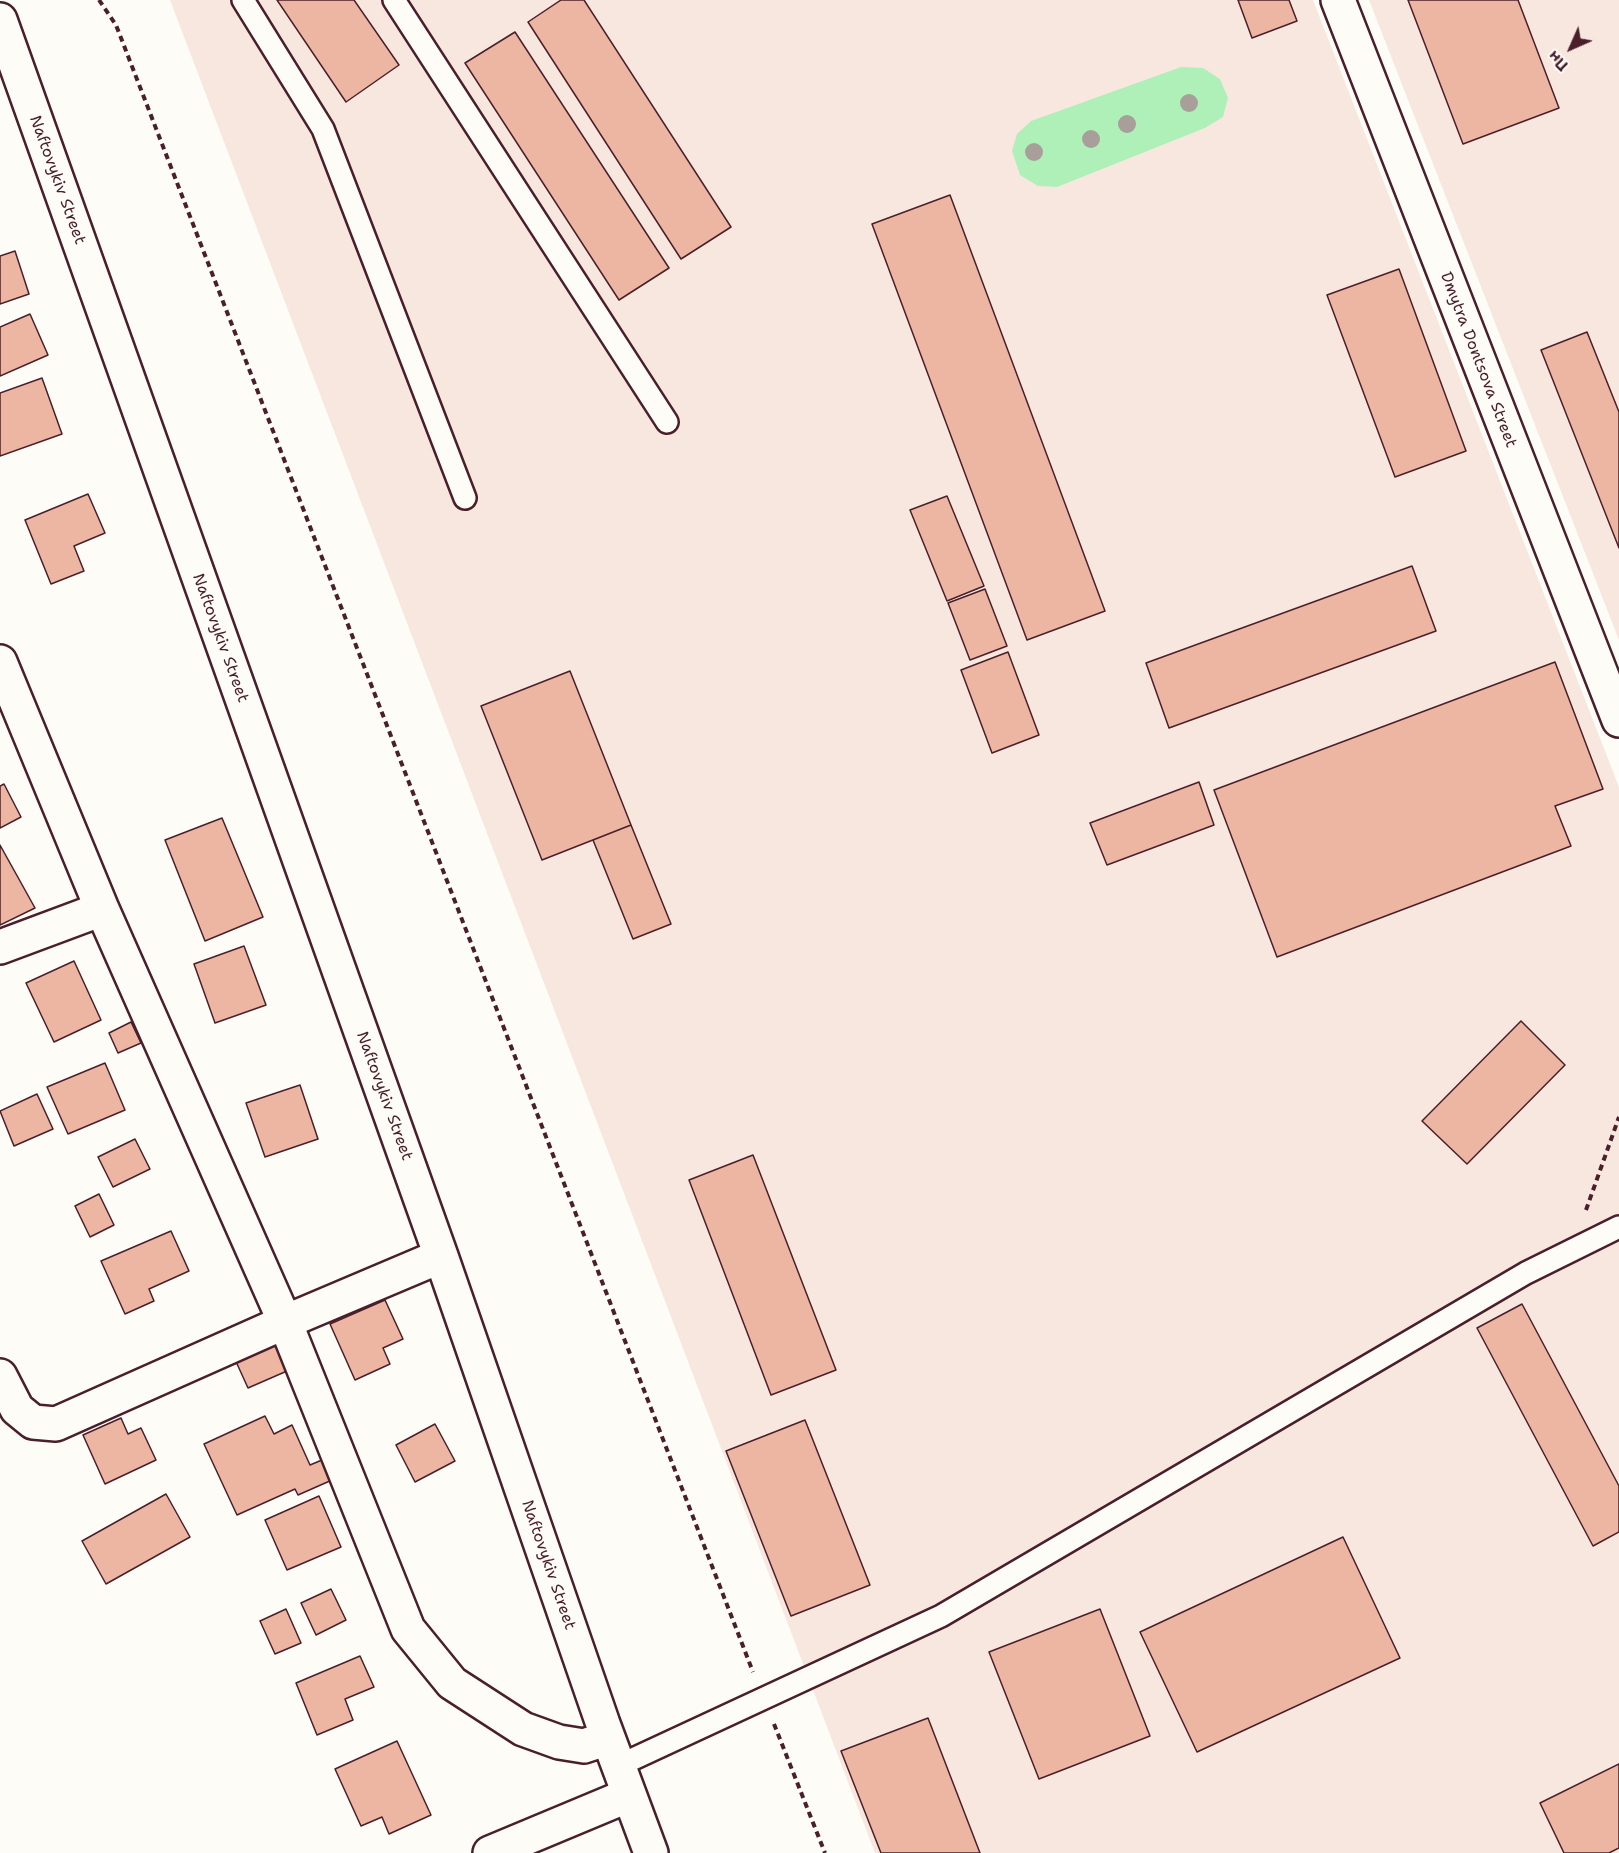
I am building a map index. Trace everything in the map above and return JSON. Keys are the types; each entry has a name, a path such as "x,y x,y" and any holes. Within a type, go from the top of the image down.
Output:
{"street":[{"name":"Dmytra Dontsova Street","path":"1338,0 1619,720"},
{"name":"Naftovykiv Street","path":"1,23 441,1256 618,1766 651,1853"},
{"path":"0,662 102,909 285,1322 408,1629 427,1656 452,1683 523,1729 560,1742 584,1746 618,1766 490,1853"},
{"path":"0,948 102,909"},
{"path":"0,1376 17,1409 33,1422 56,1424 285,1322 441,1256"}],"lane":[{"path":"243,0 323,129 465,498"},
{"path":"394,0 667,422"},
{"path":"618,1766 940,1616 1526,1273 1619,1227"}],"path":[{"path":"99,0 121,36 825,1853"},
{"path":"1571,1250 1619,1117"}],"shaded area":[{"path":"170,0 1313,0 1619,787 1619,1853 875,1853"},
{"path":"1369,0 1619,0 1619,640"}],"green space":[{"path":"1181,67 1203,68 1220,79 1228,98 1223,117 1205,128 1057,187 1038,186 1020,175 1012,151 1017,134 1031,121"}],"building":[{"path":"277,0 354,0 399,65 346,102"},
{"path":"561,0 584,0 731,227 681,259 528,22"},
{"path":"1238,0 1289,0 1297,21 1252,38"},
{"path":"1408,0 1518,0 1559,108 1463,144"},
{"path":"515,32 669,268 619,300 465,63"},
{"path":"950,195 1105,611 1027,640 872,224"},
{"path":"15,251 29,294 0,304 0,256"},
{"path":"1399,269 1466,451 1395,477 1327,295"},
{"path":"30,314 48,355 0,376 0,327"},
{"path":"1587,332 1619,412 1619,548 1541,350"},
{"path":"42,378 62,434 0,456 0,393"},
{"path":"88,494 105,533 74,546 84,571 51,584 25,520"},
{"path":"947,496 984,586 947,601 910,510"},
{"path":"1412,566 1436,631 1169,728 1146,663"},
{"path":"985,589 1007,646 970,660 948,603"},
{"path":"1008,652 1039,735 992,753 961,670"},
{"path":"1555,662 1603,789 1555,806 1571,846 1277,957 1214,790"},
{"path":"570,671 631,825 542,860 481,706"},
{"path":"1199,782 1214,825 1107,865 1090,823"},
{"path":"4,784 21,817 0,828 0,786"},
{"path":"222,818 263,917 205,941 165,840"},
{"path":"631,825 671,924 633,939 593,840"},
{"path":"0,845 35,908 0,925"},
{"path":"244,946 266,1005 215,1023 194,964"},
{"path":"74,961 101,1020 54,1042 26,983"},
{"path":"1521,1021 1565,1065 1467,1164 1422,1121"},
{"path":"131,1022 141,1043 118,1053 109,1033"},
{"path":"105,1063 125,1110 68,1134 47,1087"},
{"path":"300,1085 318,1139 265,1157 246,1103"},
{"path":"37,1094 53,1129 14,1146 0,1111"},
{"path":"135,1139 150,1169 113,1187 98,1157"},
{"path":"753,1155 836,1370 771,1395 689,1180"},
{"path":"99,1194 114,1225 90,1237 75,1206"},
{"path":"171,1231 189,1271 149,1289 154,1301 125,1314 101,1261"},
{"path":"385,1300 403,1339 383,1348 390,1364 355,1380 330,1324"},
{"path":"1522,1304 1619,1486 1619,1532 1593,1546 1477,1328"},
{"path":"272,1338 287,1371 248,1388 233,1355"},
{"path":"265,1416 274,1434 292,1425 310,1465 322,1460 332,1480 298,1495 295,1489 237,1515 204,1444"},
{"path":"121,1418 128,1434 141,1428 156,1460 105,1484 83,1435"},
{"path":"805,1420 870,1585 791,1616 726,1451"},
{"path":"435,1424 455,1461 415,1482 396,1445"},
{"path":"166,1494 190,1537 106,1584 82,1541"},
{"path":"319,1496 341,1547 287,1570 265,1520"},
{"path":"1343,1537 1400,1658 1197,1752 1140,1632"},
{"path":"331,1589 346,1620 316,1635 301,1603"},
{"path":"286,1609 301,1643 275,1654 260,1621"},
{"path":"1100,1609 1150,1736 1039,1779 989,1652"},
{"path":"360,1656 374,1687 345,1699 353,1720 317,1735 296,1683"},
{"path":"928,1718 980,1853 881,1853 841,1751"},
{"path":"397,1741 431,1815 389,1834 382,1817 361,1826 335,1769"},
{"path":"1619,1764 1619,1848 1609,1853 1564,1853 1540,1803"}]}
